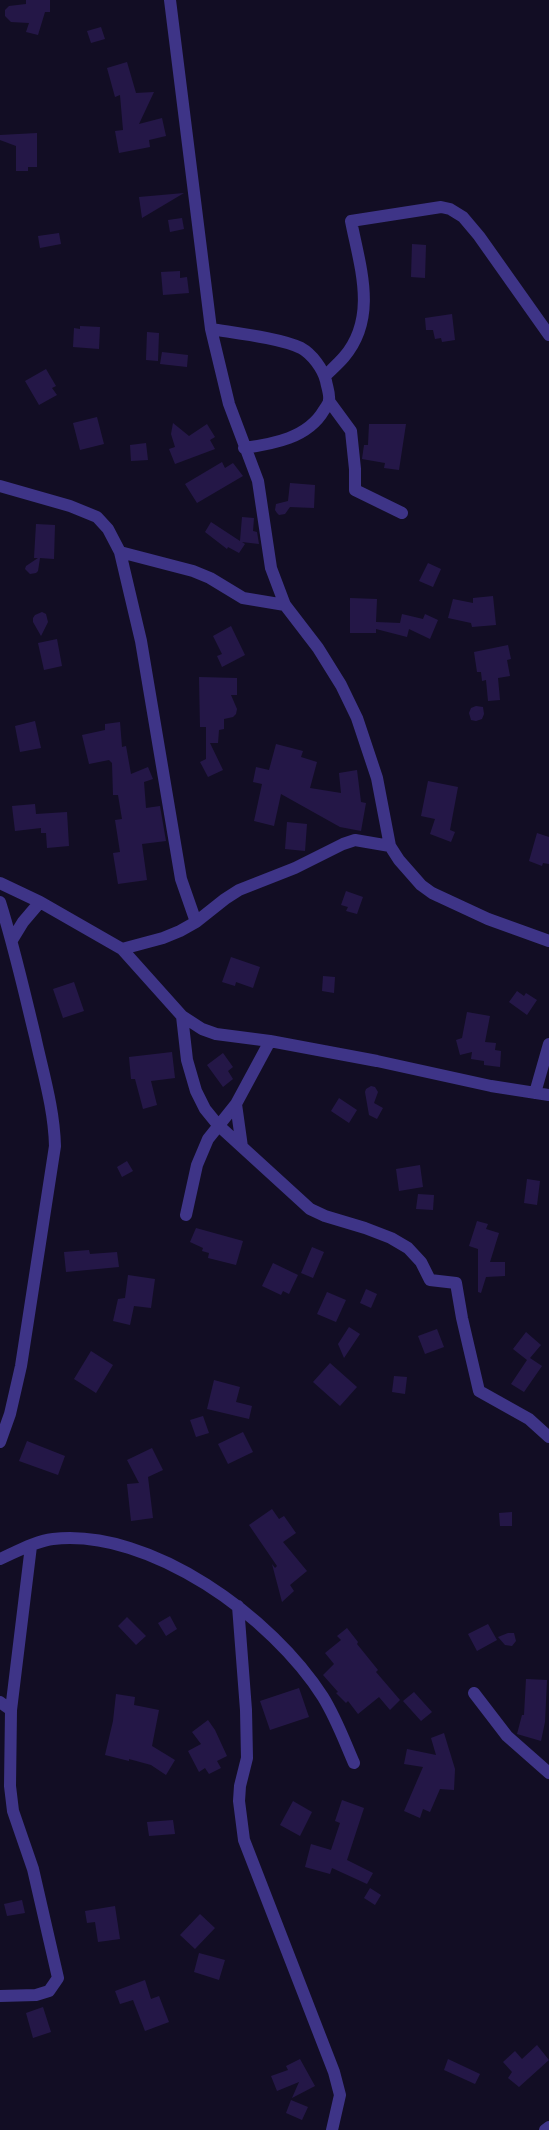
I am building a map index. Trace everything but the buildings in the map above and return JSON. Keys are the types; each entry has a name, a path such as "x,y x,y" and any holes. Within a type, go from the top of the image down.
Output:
{"street":[{"path":"170,0 211,330 228,404 258,481 266,548 271,568 285,605 318,648 341,685 357,718 377,778 390,846 399,860 421,885 432,893 488,919 549,941"},
{"path":"325,376 345,357 353,344 364,314 364,288 351,221 441,207 450,209 463,217 479,236 549,336"},
{"path":"211,330 257,337 301,348 313,357 325,376 329,401 352,431 355,490 402,514"},
{"path":"244,448 276,443 292,437 313,425 329,401"},
{"path":"0,486 70,506 97,517 108,529 120,552 140,642 181,879 196,922"},
{"path":"120,552 201,574 242,598 285,605"},
{"path":"122,949 163,938 196,922 239,890 295,868 343,844 355,840 390,846"},
{"path":"0,883 40,902 122,949 182,1016 202,1029 216,1034 270,1041 377,1060 491,1086 549,1094"},
{"path":"0,902 12,940 54,1120 55,1146 21,1366 10,1414 0,1442"},
{"path":"12,940 23,922 40,902"},
{"path":"182,1016 187,1060 196,1091 205,1108 218,1125 310,1209 391,1238 408,1248 421,1262 430,1280 456,1282 462,1318 479,1391 529,1420 549,1437"},
{"path":"186,1215 197,1165 208,1139 236,1104 270,1041"},
{"path":"535,1093 549,1044"},
{"path":"236,1104 242,1146"},
{"path":"0,1559 51,1539 90,1540 137,1550 202,1580 238,1606 272,1636 322,1696 336,1721 354,1762"},
{"path":"0,1996 43,1993 49,1991 58,1978 33,1870 13,1811 10,1786 11,1710 30,1546"},
{"path":"238,1606 246,1710 247,1758 240,1786 239,1801 244,1840 334,2072 340,2096 332,2130"},
{"path":"474,1693 507,1736 549,1773"},
{"path":"0,1702 11,1710"},
{"path":"545,2130 549,2127"}]}
